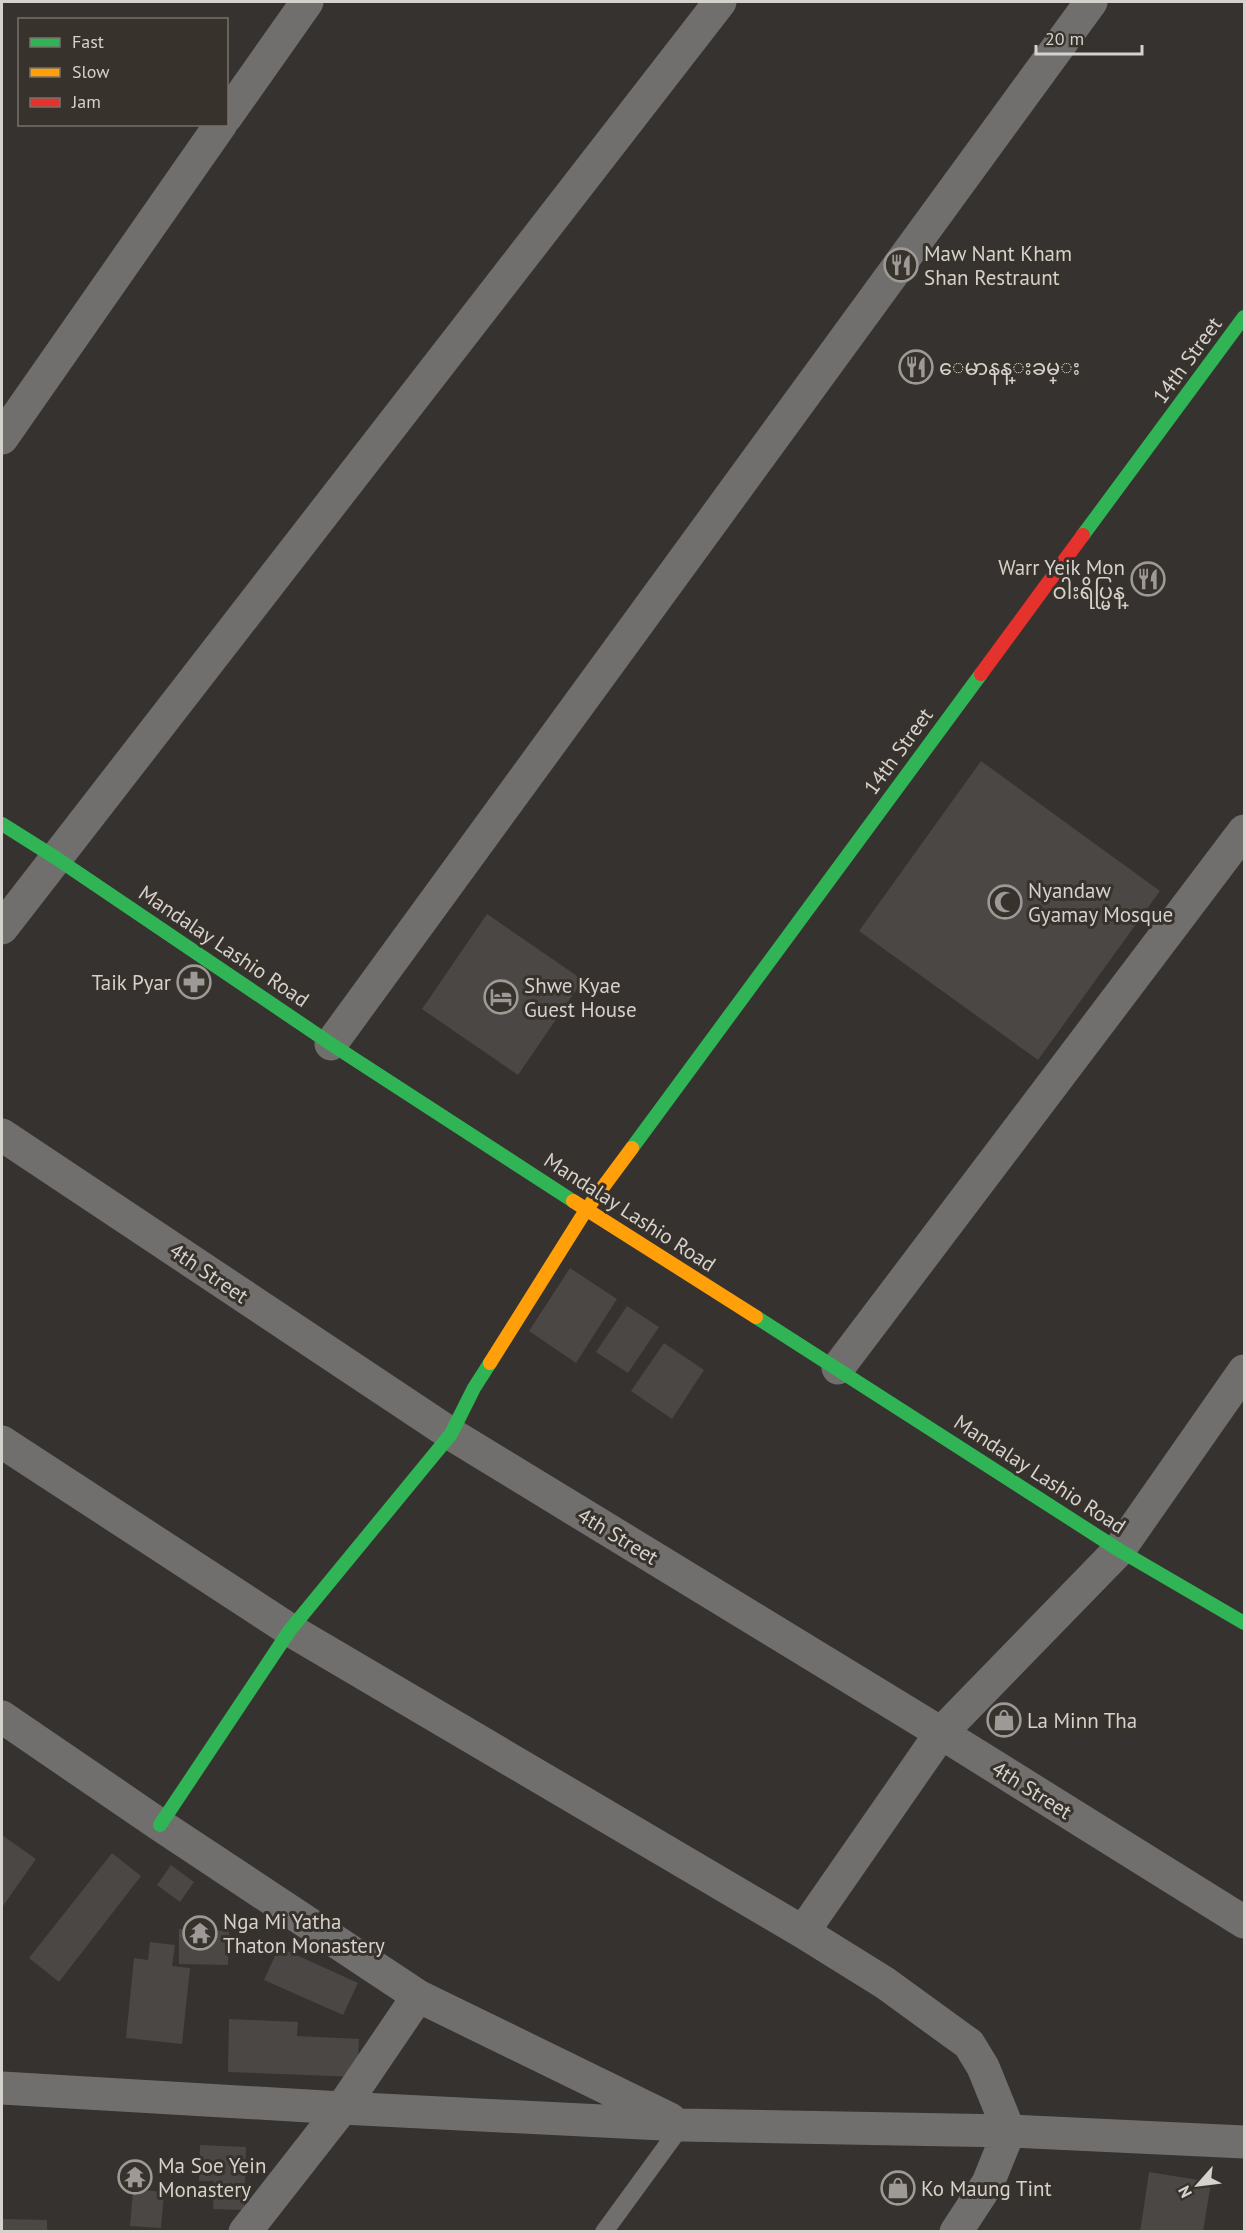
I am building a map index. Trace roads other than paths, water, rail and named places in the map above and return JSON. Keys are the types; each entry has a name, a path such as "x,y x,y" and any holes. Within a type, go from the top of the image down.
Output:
{"main road":[{"name":"14th Street","path":"160,1825 290,1630 451,1434 474,1388 586,1210 1245,316"},
{"name":"Mandalay Lashio Road","path":"2,824 331,1044 586,1210 838,1368 1119,1550 1245,1623"}],"street":[{"path":"228,114 307,2"},
{"path":"2,928 720,2"},
{"path":"331,1044 1091,2"},
{"path":"2,438 220,126"},
{"path":"838,1368 1245,831"},
{"name":"4th Street","path":"2,1135 451,1434 941,1733 1245,1922"},
{"path":"803,1932 941,1733 1119,1550 1245,1371"},
{"path":"2,1442 290,1630 803,1932 885,1983 969,2044 983,2067 1009,2131 988,2183 956,2232"},
{"path":"2,1718 418,1995 682,2125"},
{"path":"245,2232 342,2108 418,1995"},
{"path":"2,2088 682,2125 1009,2131 1245,2142"}],"lane":[{"path":"604,2232 682,2125"}],"place":[{"name":"Maw Nant Kham Shan Restraunt","path":"901,265"},
{"name":"ေမာနန္းခမ္း","path":"916,367"},
{"name":"Warr Yeik Mon ဝါးရိပ္မြန္","path":"1148,579"},
{"name":"Nyandaw Gyamay Mosque","path":"1005,902"},
{"name":"Taik Pyar","path":"194,982"},
{"name":"Shwe Kyae Guest House","path":"501,997"},
{"name":"La Minn Tha","path":"1004,1720"},
{"name":"Nga Mi Yatha Thaton Monastery","path":"200,1933"},
{"name":"Ma Soe Yein Monastery","path":"135,2177"},
{"name":"Ko Maung Tint","path":"898,2188"}]}
